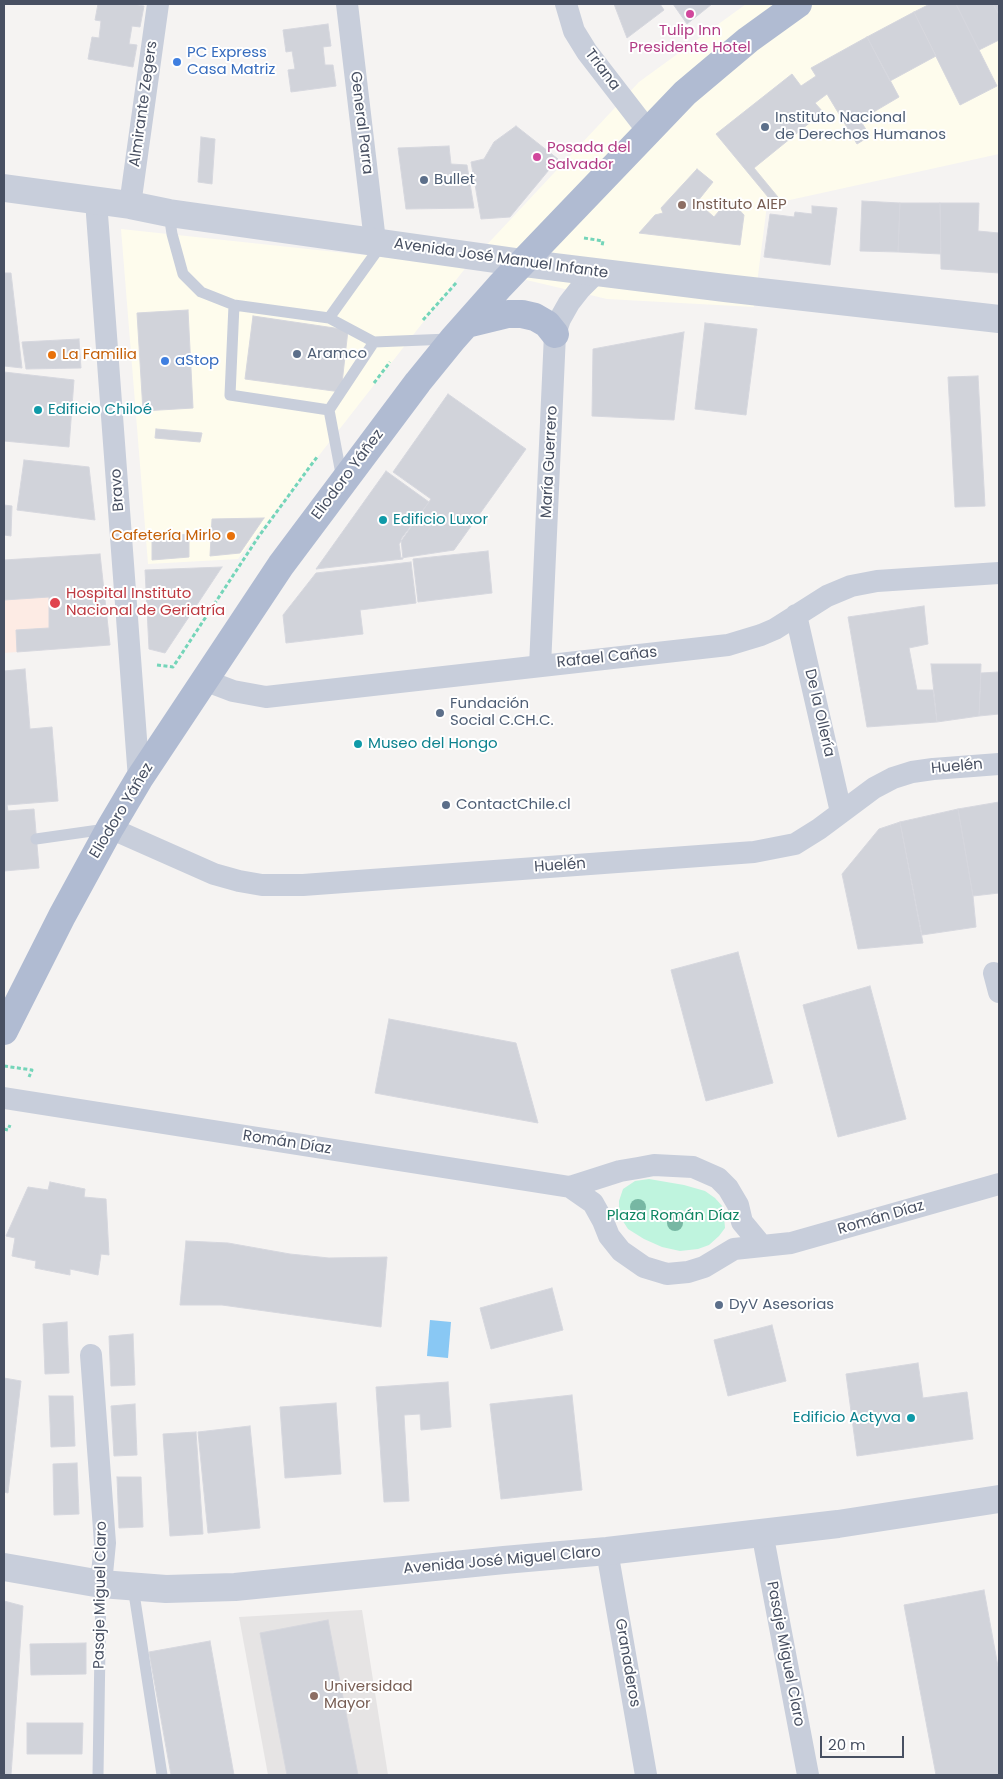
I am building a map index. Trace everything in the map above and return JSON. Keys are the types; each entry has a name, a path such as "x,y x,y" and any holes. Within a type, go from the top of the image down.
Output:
{"main road":[{"name":"Eliodoro Yáñez","path":"4,1031 62,916 139,779 281,565 342,481 418,382 460,331 691,87 748,40 798,4"},
{"path":"460,331 508,314 522,314 535,317 547,324 556,334"}],"street":[{"name":"Almirante Zegers","path":"130,205 158,4"},
{"name":"General Parra","path":"347,4 379,242"},
{"name":"Triana","path":"566,4 574,31 587,52 648,131"},
{"name":"Avenida José Manuel Infante","path":"4,188 523,263 999,319"},
{"name":"Bravo","path":"96,201 139,779"},
{"name":"María Guerrero","path":"540,666 556,334 560,319 569,303 597,272"},
{"name":"Rafael Cañas","path":"204,680 233,691 266,697 728,645 775,629 838,590 870,582 999,574"},
{"name":"De la Ollería","path":"796,615 841,812"},
{"name":"Huelén","path":"110,828 227,878 257,884 303,885 761,852 795,844 874,788 893,778 933,768 999,764"},
{"name":"Román Díaz","path":"4,1098 570,1187 593,1203 604,1221 609,1236 621,1251 644,1267 667,1274 688,1272 704,1267 734,1249 791,1243 999,1184"},
{"name":"Román Díaz","path":"570,1187 620,1171 654,1165 693,1167 718,1178 728,1188 738,1205 742,1222 761,1246"},
{"name":"Pasaje Miguel Claro","path":"91,1355 105,1543 101,1584"},
{"name":"Avenida José Miguel Claro","path":"4,1567 101,1584 201,1589 235,1587 608,1551 838,1524 999,1499"},
{"name":"Pasaje Miguel Claro","path":"762,1532 808,1775"},
{"name":"Granaderos","path":"608,1551 646,1775"}],"lane":[{"path":"169,213 172,234 183,274 201,292 234,305 329,318 374,342 406,340 460,331"},
{"path":"329,318 379,242"},
{"path":"234,305 230,395 329,410"},
{"path":"342,481 329,410 374,342"},
{"path":"36,838 110,828"},
{"name":"Pasaje Miguel Claro","path":"98,1775 101,1584"},
{"path":"134,1586 162,1775"}],"path":[{"path":"370,388 406,340 480,257"},
{"path":"152,660 158,666 173,667 259,536 333,435"},
{"path":"4,1066 32,1070"}],"shaded area":[{"path":"746,4 999,4 999,154 767,205 754,307 607,299 467,266 639,82"},
{"path":"121,229 467,266 238,559 148,564"},
{"name":"Hospital Instituto Nacional de Geriatría","path":"100,554 110,645 4,653 4,560"},
{"name":"Universidad Mayor","path":"362,1610 388,1775 268,1775 239,1617"}],"green space":[{"name":"Plaza Román Díaz","path":"649,1179 705,1191 723,1207 725,1228 709,1245 698,1249 680,1251 662,1247 628,1229 619,1215 619,1201 623,1189 635,1181"}],"water":[{"path":"430,1320 451,1322 448,1358 427,1356"}],"building":[{"path":"98,4 144,6 140,27 132,26 129,44 137,45 133,67 88,59 92,37 99,38 101,21 95,20"},
{"path":"614,4 660,4 664,10 627,38"},
{"name":"Tulip Inn Presidente Hotel","path":"673,4 712,4 687,24"},
{"path":"930,4 956,4 997,86 960,105 914,12"},
{"path":"956,4 993,4 999,15 999,40 979,50"},
{"path":"993,4 999,4 999,13 998,13"},
{"path":"914,12 936,56 890,81 867,37"},
{"path":"328,24 331,46 323,47 325,65 333,65 336,86 291,92 288,70 295,69 292,51 286,52 283,30"},
{"name":"Instituto Nacional de Derechos Humanos","path":"867,37 899,97 860,120 870,136 857,144 827,94 815,103 823,112 754,168 782,202 773,203 716,134 792,74 801,86 816,76 811,68"},
{"path":"516,126 558,159 510,217 481,219 471,162 484,159 494,142"},
{"path":"201,137 215,139 212,184 198,182"},
{"path":"449,146 451,164 467,165 474,208 406,209 398,148"},
{"name":"Instituto AIEP","path":"697,169 713,182 697,202 714,217 729,199 744,215 740,245 639,233 655,215 663,213 661,208"},
{"path":"862,201 900,203 898,252 860,251"},
{"path":"900,203 940,203 941,254 898,252"},
{"path":"940,203 979,203 978,231 999,233 999,273 941,269"},
{"path":"812,206 837,208 830,265 764,257 770,214 794,217 795,212 812,214"},
{"path":"4,273 11,273 22,368 4,366"},
{"name":"aStop","path":"188,310 193,408 143,411 137,313"},
{"name":"Aramco","path":"253,316 348,330 341,392 245,379"},
{"path":"705,323 757,329 746,415 695,409"},
{"path":"684,332 674,420 592,416 593,349"},
{"name":"La Familia","path":"79,339 81,368 26,369 22,342"},
{"name":"Edificio Chiloé","path":"4,372 74,380 69,447 4,441"},
{"path":"978,376 985,506 955,507 948,377"},
{"path":"448,394 526,449 454,550 401,558 399,544 431,499 393,472"},
{"path":"156,429 202,433 200,442 155,438"},
{"path":"24,460 89,467 95,520 17,510"},
{"name":"Edificio Luxor","path":"386,471 429,502 401,539 403,559 316,569"},
{"path":"4,505 12,506 11,536 4,535"},
{"name":"Cafetería Mirlo","path":"264,518 240,553 210,556 212,519"},
{"path":"189,534 189,557 152,560 152,537"},
{"path":"488,551 492,593 418,602 413,559"},
{"name":"Hospital Instituto Nacional de Geriatría","path":"100,554 110,645 17,652 16,630 49,628 49,597 4,600 4,560"},
{"path":"411,562 416,603 360,610 363,634 286,643 283,615 316,573"},
{"path":"222,567 165,653 149,649 145,570"},
{"path":"924,606 928,644 909,648 917,690 933,690 937,722 867,727 848,617"},
{"path":"931,664 981,664 979,716 937,722"},
{"path":"25,669 30,729 52,727 58,801 7,805 8,811 34,809 39,868 4,871 4,671"},
{"path":"999,672 999,714 979,716 981,673"},
{"path":"999,802 999,893 973,896 958,809"},
{"path":"958,809 973,896 976,927 922,935 900,822"},
{"path":"900,822 923,943 858,949 842,874 879,829"},
{"path":"738,952 773,1083 706,1101 671,970"},
{"path":"870,986 906,1119 838,1137 803,1005"},
{"path":"389,1019 516,1043 538,1123 375,1093"},
{"path":"50,1182 85,1189 84,1197 106,1199 109,1255 101,1254 98,1275 70,1269 70,1275 35,1268 36,1261 12,1256 15,1238 6,1236 28,1187 48,1190"},
{"path":"186,1241 228,1243 290,1254 329,1258 387,1257 381,1327 222,1305 180,1305"},
{"path":"552,1288 563,1330 491,1349 480,1308"},
{"path":"67,1322 69,1373 45,1374 43,1324"},
{"path":"772,1325 786,1381 728,1396 714,1340"},
{"path":"133,1334 135,1385 111,1386 109,1336"},
{"name":"Edificio Actyva","path":"918,1363 923,1398 967,1392 973,1439 857,1456 846,1374"},
{"path":"4,1378 21,1381 8,1493 4,1492"},
{"path":"448,1382 451,1427 421,1430 420,1414 404,1415 409,1501 384,1502 376,1387"},
{"path":"572,1395 582,1490 501,1499 490,1404"},
{"path":"49,1396 73,1396 75,1446 51,1447"},
{"path":"336,1403 341,1474 285,1478 280,1407"},
{"path":"135,1404 137,1455 114,1456 111,1406"},
{"path":"250,1426 260,1528 208,1533 198,1432"},
{"path":"196,1432 203,1534 170,1536 163,1434"},
{"path":"77,1463 79,1514 54,1515 53,1464"},
{"path":"117,1477 141,1477 143,1527 119,1528"},
{"path":"984,1590 999,1672 999,1775 936,1775 904,1605"},
{"path":"4,1601 23,1606 11,1775 4,1775"},
{"path":"328,1620 358,1775 287,1775 260,1633"},
{"path":"210,1641 234,1775 171,1775 149,1652"},
{"path":"86,1643 86,1674 31,1675 30,1644"},
{"path":"27,1723 83,1723 82,1754 27,1754"}],"place":[{"name":"Tulip Inn Presidente Hotel","path":"690,14"},
{"name":"PC Express Casa Matriz","path":"177,62"},
{"name":"Instituto Nacional de Derechos Humanos","path":"765,127"},
{"name":"Posada del Salvador","path":"537,157"},
{"name":"Bullet","path":"424,180"},
{"name":"Instituto AIEP","path":"682,205"},
{"name":"Aramco","path":"297,354"},
{"name":"La Familia","path":"52,355"},
{"name":"aStop","path":"165,361"},
{"name":"Edificio Chiloé","path":"38,410"},
{"name":"Edificio Luxor","path":"383,520"},
{"name":"Cafetería Mirlo","path":"231,536"},
{"name":"Hospital Instituto Nacional de Geriatría","path":"55,603"},
{"name":"Fundación Social C.CH.C.","path":"440,713"},
{"name":"Museo del Hongo","path":"358,744"},
{"name":"ContactChile.cl","path":"446,805"},
{"name":"DyV Asesorias","path":"719,1305"},
{"name":"Edificio Actyva","path":"911,1418"},
{"name":"Universidad Mayor","path":"314,1696"}]}
